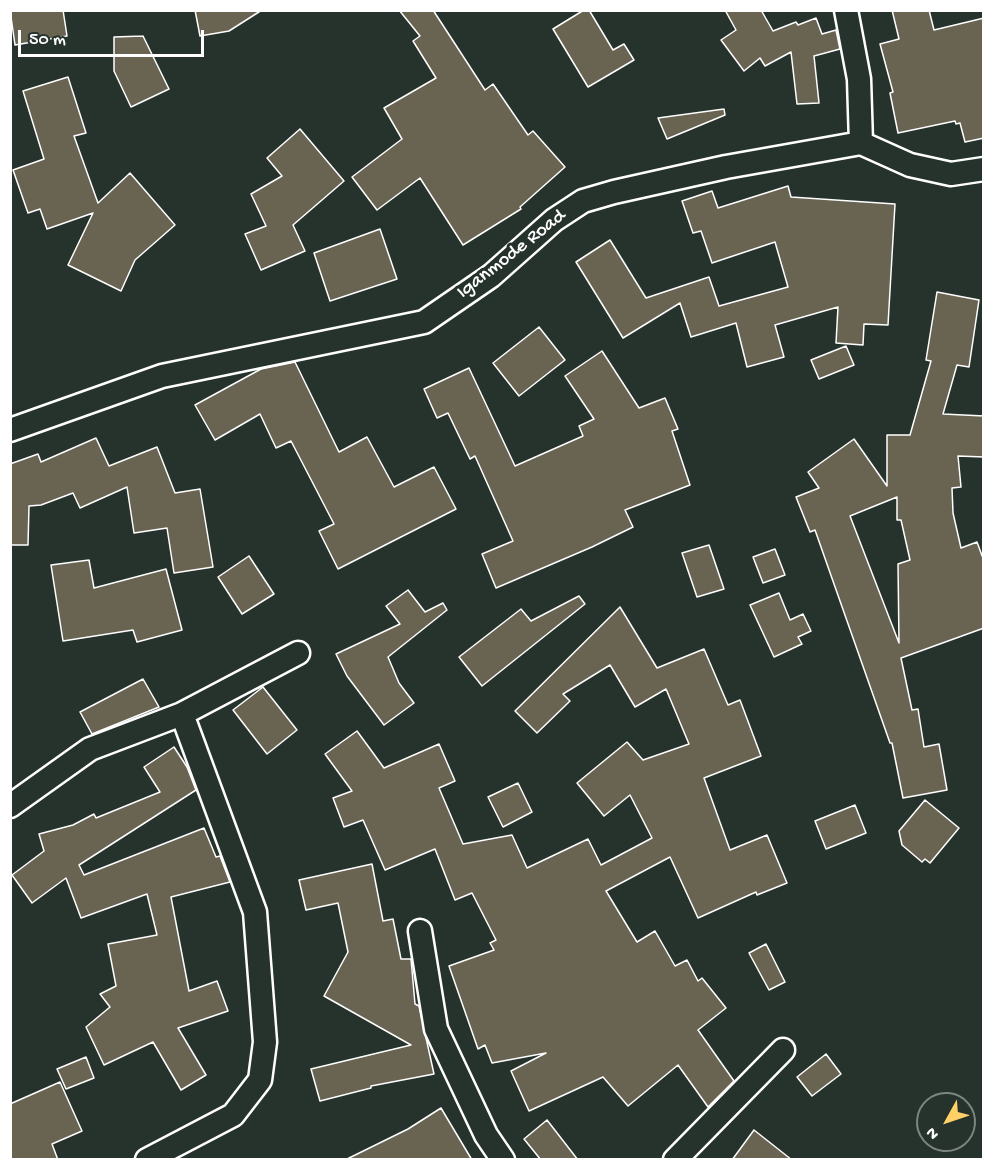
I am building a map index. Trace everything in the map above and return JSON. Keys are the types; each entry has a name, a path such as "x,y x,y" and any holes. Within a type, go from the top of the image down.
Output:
{"street":[{"path":"846,10 859,79 861,143 910,165 951,174 984,169"},
{"name":"Iganmode Road","path":"10,430 162,376 423,322 491,276 554,219 583,201 726,167 861,143"},
{"path":"10,806 90,749 182,714 298,652"},
{"path":"147,1160 233,1115 261,1080 265,1042 255,912 182,714"},
{"path":"420,931 436,1029 486,1135 503,1160"},
{"path":"675,1160 783,1050"}],"building":[{"path":"10,10 63,10 67,36 15,45"},
{"path":"195,10 262,10 229,31 200,36"},
{"path":"399,10 433,10 485,90 493,84 528,135 533,131 565,167 520,207 521,209 463,245 420,178 377,210 352,177 402,139 384,108 436,78 413,41 420,36"},
{"path":"584,10 589,10 613,50 624,44 634,60 588,87 553,29"},
{"path":"725,10 761,10 773,31 796,22 798,25 816,18 822,34 836,30 840,49 814,56 819,103 797,104 791,52 765,66 760,58 744,71 721,40 736,30"},
{"path":"892,10 929,10 934,30 984,18 984,138 965,142 960,123 956,124 955,121 898,133 890,93 893,92 880,44 899,39"},
{"path":"143,36 169,89 131,107 114,71 114,37"},
{"path":"68,77 86,133 74,136 98,203 130,173 175,225 135,260 121,291 68,265 93,213 47,229 40,209 28,213 13,170 44,159 23,91"},
{"path":"724,109 725,115 667,139 658,118"},
{"path":"300,129 344,181 293,225 305,251 261,270 245,234 266,226 251,194 282,176 267,158"},
{"path":"788,186 791,197 895,204 888,325 864,324 863,345 836,343 838,307 775,325 784,357 747,367 736,323 691,337 680,303 623,338 576,262 610,240 646,298 709,277 719,306 788,287 775,242 712,263 701,231 693,233 682,201 712,191 718,208"},
{"path":"380,229 397,279 330,301 314,253"},
{"path":"937,292 979,300 969,367 957,365 943,414 984,416 984,457 958,456 961,487 952,488 953,513 961,548 977,542 984,561 984,628 901,658 912,710 918,709 924,747 939,744 947,790 903,798 892,743 890,743 815,530 810,532 796,497 819,488 808,472 854,439 887,486 887,435 910,435 931,361 926,360","holes":["897,497 897,520 901,520 910,560 898,564 899,643 850,516"]},
{"path":"539,327 565,360 519,396 493,363"},
{"path":"846,346 854,365 819,379 811,360"},
{"path":"602,351 639,408 665,398 678,429 672,431 690,485 625,510 633,527 496,588 482,554 513,541 475,456 470,459 448,413 437,418 424,389 469,368 515,466 583,436 579,426 594,419 565,376"},
{"path":"295,362 339,452 367,437 394,487 434,467 456,509 338,569 319,531 334,524 291,441 276,448 260,414 215,440 195,405 261,369"},
{"path":"96,438 109,466 157,447 175,493 200,489 213,567 174,573 167,528 134,533 127,487 80,508 73,493 41,505 29,506 28,545 10,545 10,464 38,454 41,462"},
{"path":"709,545 724,589 697,597 682,553"},
{"path":"775,549 785,575 763,583 753,557"},
{"path":"249,556 274,594 242,614 218,577"},
{"path":"89,560 94,588 166,569 182,630 137,642 133,630 63,641 51,565"},
{"path":"408,590 425,612 443,603 447,610 388,657 399,683 414,703 384,725 347,676 336,654 400,624 386,606"},
{"path":"779,593 790,620 803,614 811,631 798,637 802,644 774,657 750,605"},
{"path":"579,596 585,604 482,686 459,657 521,609 531,621"},
{"path":"620,607 657,668 704,649 728,705 740,700 761,756 704,778 730,850 767,835 787,883 757,895 756,892 698,918 670,857 606,891 637,942 655,931 675,966 687,960 698,981 702,978 726,1008 698,1030 734,1081 708,1107 678,1065 628,1106 603,1077 529,1111 511,1071 546,1053 492,1063 485,1045 478,1049 449,966 494,950 490,943 496,940 472,893 455,900 435,849 385,870 363,820 344,827 333,798 352,791 325,754 357,731 384,768 439,744 455,781 439,788 463,844 512,835 527,868 588,839 601,865 652,838 630,795 604,816 577,783 627,742 643,760 689,744 666,689 635,707 610,665 563,694 570,701 537,733 515,711"},
{"path":"143,679 159,707 92,734 80,712"},
{"path":"263,687 297,730 267,754 233,710"},
{"path":"174,747 187,767 196,790 79,865 84,875 204,828 216,857 220,856 230,882 171,897 189,991 217,981 228,1011 178,1028 206,1075 181,1090 153,1042 104,1065 86,1027 110,1007 100,994 116,986 108,944 157,935 147,894 81,918 66,878 32,903 12,875 44,851 39,834 73,825 94,814 96,818 160,792 144,767"},
{"path":"518,783 532,812 503,827 488,797"},
{"path":"925,800 959,828 930,863 925,859 922,862 902,845 899,831"},
{"path":"855,805 866,833 826,849 815,821"},
{"path":"372,864 383,921 393,919 401,959 411,959 415,1004 419,1006 434,1074 371,1086 371,1088 320,1101 311,1069 411,1045 324,996 348,952 338,903 306,910 299,880"},
{"path":"766,944 785,982 769,990 749,953"},
{"path":"826,1054 841,1074 812,1096 797,1077"},
{"path":"86,1057 94,1078 66,1089 57,1069"},
{"path":"60,1082 82,1131 52,1144 58,1160 10,1160 10,1104"},
{"path":"441,1108 472,1160 345,1160 408,1129"},
{"path":"547,1120 578,1160 541,1160 524,1139"},
{"path":"754,1130 792,1160 732,1160"}]}
